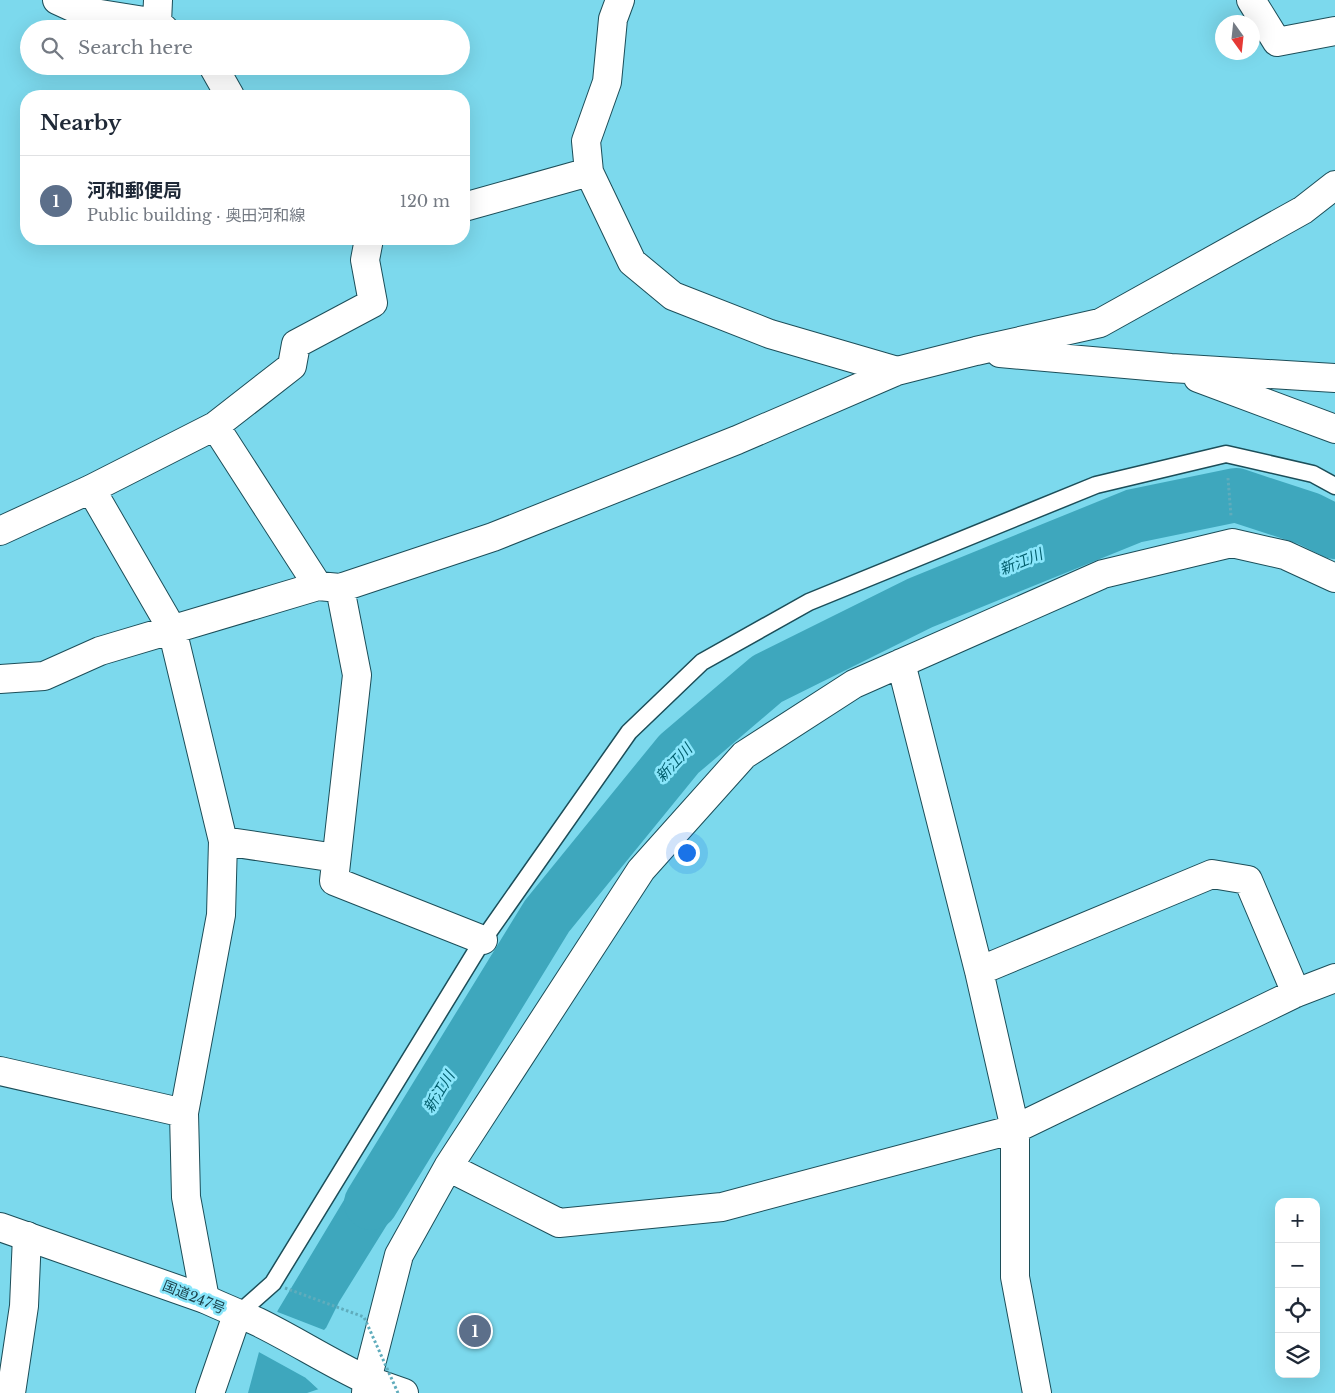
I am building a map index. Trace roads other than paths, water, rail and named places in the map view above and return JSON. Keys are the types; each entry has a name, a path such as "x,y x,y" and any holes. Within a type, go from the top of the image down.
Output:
{"main road":[{"path":"57,0 81,11 160,17"},
{"path":"620,0 613,19 608,82 586,141 589,172 632,262 673,296 770,334 897,371"},
{"path":"1250,0 1277,42 1335,31"},
{"path":"217,75 226,90"},
{"path":"470,205 589,172"},
{"path":"0,679 44,676 100,651 172,629 329,587 493,537 737,440 897,371 1100,322 1303,210 1335,185"},
{"path":"0,531 91,489 215,426 292,366 296,344 373,303 365,260 368,245"},
{"path":"976,351 1170,368 1335,378"},
{"path":"1170,368 1335,429"},
{"path":"215,426 329,587 356,675 334,881 483,940"},
{"path":"91,489 172,629 223,841 221,915 184,1113 186,1197 205,1299"},
{"path":"367,1386 399,1256 448,1167 641,870 744,755 854,684 1103,574 1232,543 1285,555 1335,578"},
{"path":"901,663 979,972 1015,1129 1015,1277 1037,1393"},
{"path":"223,841 336,858"},
{"path":"979,972 1212,874 1248,880 1296,993"},
{"path":"448,1167 559,1223 722,1206 1015,1129 1296,993 1335,978"},
{"path":"0,1071 184,1113"},
{"name":"国道247号","path":"0,1227 205,1299 338,1367 367,1386 404,1393"},
{"path":"12,1393 24,1306 27,1236"},
{"path":"210,1393 247,1319"}],"lane":[{"path":"247,1319 273,1283 483,940 629,732 702,662 809,602 1096,485 1226,454 1313,474 1335,486"}],"water":[{"path":"389,1125 431,1154 339,1302 326,1328 306,1378 319,1389 307,1393 248,1393 259,1352 278,1310"}],"waterway":[{"name":"新江川","path":"371,1203 547,916 679,754 767,679 920,603 1134,516 1236,495 1309,519 1335,532"}],"place":[{"name":"河和郵便局","path":"475,1331"}]}
